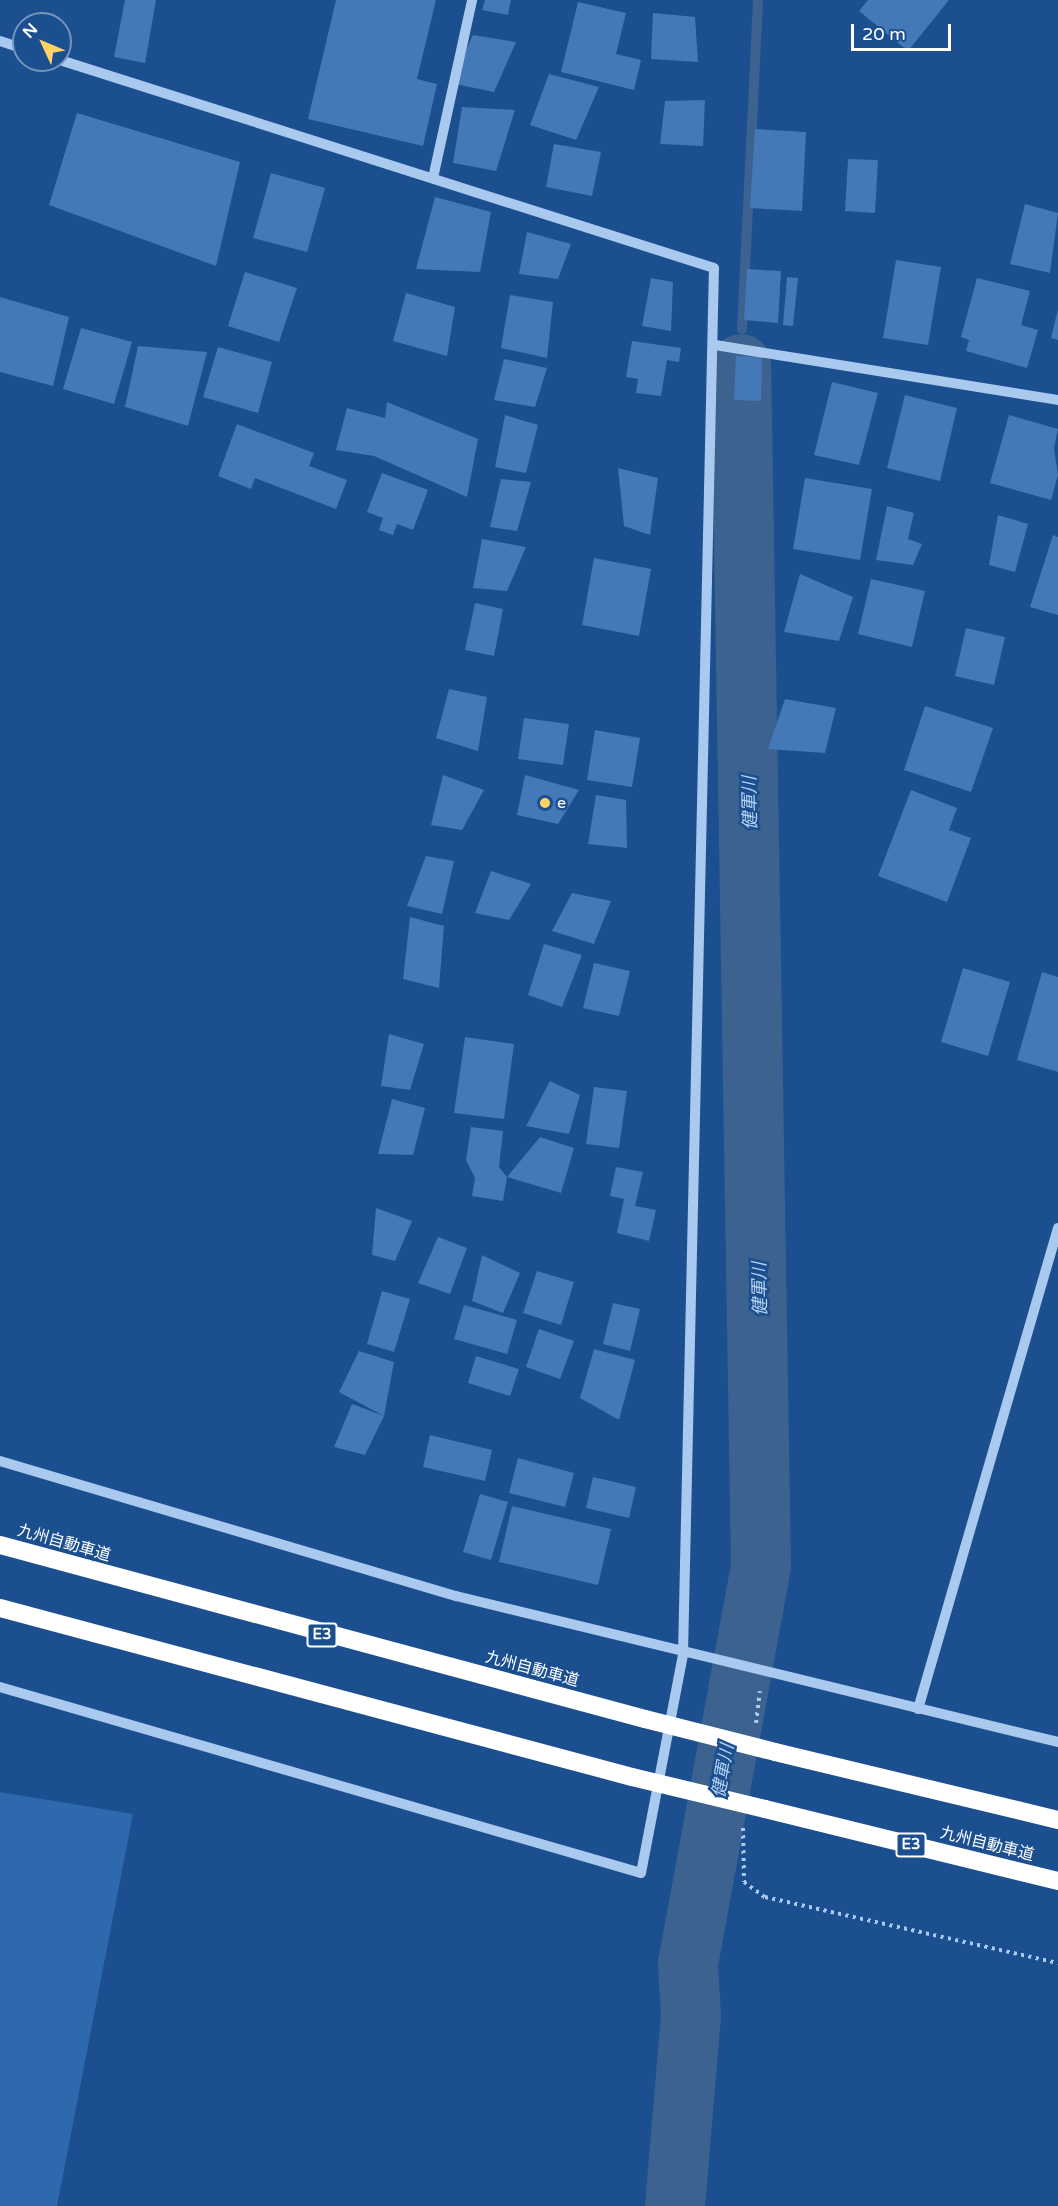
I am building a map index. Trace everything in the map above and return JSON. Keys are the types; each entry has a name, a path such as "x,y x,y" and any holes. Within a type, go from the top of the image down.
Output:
{"highway":[{"name":"九州自動車道","path":"0,1545 645,1719 1058,1820"},
{"name":"九州自動車道","path":"0,1608 632,1777 1058,1881"}],"street":[{"path":"433,178 472,0"},
{"path":"0,1687 641,1873 683,1654 715,345 714,268 72,64"},
{"path":"715,345 1058,400"},
{"path":"918,1708 1058,1228"},
{"path":"0,1461 456,1596 683,1654 1058,1742"}],"path":[{"path":"755,1732 762,1673"},
{"path":"745,1815 744,1882 765,1897 1058,1963"}],"shaded area":[{"path":"0,1792 133,1814 57,2206 0,2206"}],"building":[{"path":"125,0 156,0 145,63 114,57"},
{"path":"336,0 436,0 417,79 437,84 423,146 308,119"},
{"path":"485,0 511,0 508,15 482,10"},
{"path":"868,0 949,0 908,51 859,11"},
{"path":"578,2 626,13 616,54 641,60 634,90 561,72"},
{"path":"653,13 695,17 698,62 651,59"},
{"path":"473,35 516,42 494,92 450,83"},
{"path":"549,74 599,87 576,140 530,125"},
{"path":"705,100 703,146 660,144 665,101"},
{"path":"462,107 515,110 496,171 453,163"},
{"path":"77,113 240,162 216,266 49,205"},
{"path":"755,129 806,132 802,211 750,208"},
{"path":"554,144 601,152 592,196 546,187"},
{"path":"848,159 878,160 875,213 845,211"},
{"path":"271,173 325,188 307,252 253,238"},
{"path":"435,197 491,212 480,272 416,269"},
{"path":"1025,204 1058,213 1050,273 1010,264"},
{"path":"527,232 571,244 558,279 519,274"},
{"path":"896,260 941,267 928,345 883,338"},
{"path":"747,269 781,271 778,323 744,320"},
{"path":"245,272 297,288 279,342 228,326"},
{"path":"787,277 798,278 793,326 783,325"},
{"path":"651,278 673,282 671,331 642,326"},
{"path":"977,278 1030,291 1021,325 1038,330 1027,368 966,351 969,340 961,337"},
{"path":"406,293 455,307 447,356 393,341"},
{"path":"510,295 553,302 547,358 501,348"},
{"path":"0,297 69,317 53,386 0,372"},
{"path":"1058,309 1058,340 1051,338"},
{"path":"81,328 132,342 114,404 63,389"},
{"path":"632,341 681,348 679,362 667,360 661,396 636,393 638,379 626,377"},
{"path":"138,346 207,352 188,426 125,407"},
{"path":"218,347 272,362 258,413 203,397"},
{"path":"736,356 762,357 761,401 734,400"},
{"path":"504,359 547,368 535,407 494,400"},
{"path":"832,382 878,393 859,465 814,455"},
{"path":"905,395 957,408 940,481 887,468"},
{"path":"387,402 478,439 467,497 374,456 336,450 347,408 385,418"},
{"path":"505,415 538,425 526,473 495,467"},
{"path":"1009,415 1058,429 1054,448 1058,475 1051,500 990,483"},
{"path":"237,424 314,453 309,466 347,480 336,509 255,478 251,489 218,476"},
{"path":"618,468 658,478 650,535 624,526"},
{"path":"382,473 428,490 413,530 397,524 393,535 379,530 383,518 367,512"},
{"path":"805,478 872,489 860,560 793,549"},
{"path":"501,479 531,482 517,531 490,527"},
{"path":"887,506 914,513 908,539 922,544 913,565 876,560"},
{"path":"998,515 1028,524 1015,572 989,565"},
{"path":"1053,535 1058,537 1058,615 1030,607"},
{"path":"482,539 526,547 507,591 473,588"},
{"path":"594,558 651,569 639,636 582,625"},
{"path":"800,574 853,597 839,641 784,632"},
{"path":"871,579 925,591 912,647 858,634"},
{"path":"475,603 503,609 494,656 465,650"},
{"path":"966,628 1005,637 994,685 955,676"},
{"path":"449,689 487,697 478,751 436,738"},
{"path":"785,699 836,708 825,753 768,749"},
{"path":"925,706 993,728 971,792 904,770"},
{"path":"524,718 569,724 563,765 518,759"},
{"path":"595,730 640,738 632,787 587,780"},
{"path":"443,775 484,790 462,830 431,825"},
{"name":"e","path":"525,775 579,790 558,824 517,815"},
{"path":"911,790 957,808 949,830 971,838 947,902 878,876"},
{"path":"596,795 626,800 627,848 588,844"},
{"path":"426,856 454,861 442,914 407,906"},
{"path":"491,871 531,884 509,920 475,913"},
{"path":"572,893 611,901 594,944 552,931"},
{"path":"410,917 444,926 439,988 403,979"},
{"path":"544,944 582,955 562,1007 528,995"},
{"path":"594,963 630,971 619,1016 583,1008"},
{"path":"963,968 1010,982 988,1056 941,1042"},
{"path":"1042,972 1058,977 1058,1072 1017,1060"},
{"path":"389,1034 424,1044 410,1090 381,1086"},
{"path":"465,1037 514,1044 504,1119 454,1113"},
{"path":"550,1081 580,1095 569,1134 526,1126"},
{"path":"594,1087 627,1091 619,1148 586,1144"},
{"path":"392,1099 425,1108 413,1155 378,1154"},
{"path":"471,1127 503,1131 499,1167 507,1177 503,1201 472,1196 475,1178 466,1160"},
{"path":"540,1137 574,1148 561,1193 507,1177"},
{"path":"616,1167 643,1172 635,1206 656,1210 649,1241 617,1233 624,1199 610,1196"},
{"path":"376,1208 412,1221 395,1261 372,1255"},
{"path":"438,1237 467,1248 450,1294 418,1283"},
{"path":"482,1255 520,1273 503,1313 472,1301"},
{"path":"537,1271 574,1282 561,1325 523,1313"},
{"path":"382,1291 410,1299 394,1352 367,1344"},
{"path":"613,1303 640,1309 630,1351 603,1344"},
{"path":"464,1305 517,1320 507,1354 454,1339"},
{"path":"539,1329 574,1341 560,1379 526,1367"},
{"path":"594,1349 635,1360 619,1420 580,1398"},
{"path":"359,1351 394,1362 384,1416 339,1392"},
{"path":"476,1356 519,1369 510,1396 468,1383"},
{"path":"352,1404 384,1416 365,1455 334,1447"},
{"path":"430,1435 492,1450 485,1481 423,1467"},
{"path":"518,1458 574,1473 565,1507 509,1493"},
{"path":"593,1477 636,1487 629,1518 586,1508"},
{"path":"480,1494 508,1502 491,1560 463,1552"},
{"path":"512,1506 611,1529 598,1585 499,1562"}],"waterway":[{"path":"742,329 758,0"},
{"name":"健軍川","path":"675,2206 691,2016 688,1964 761,1566 741,364"}],"place":[{"name":"e","path":"545,803"}]}
